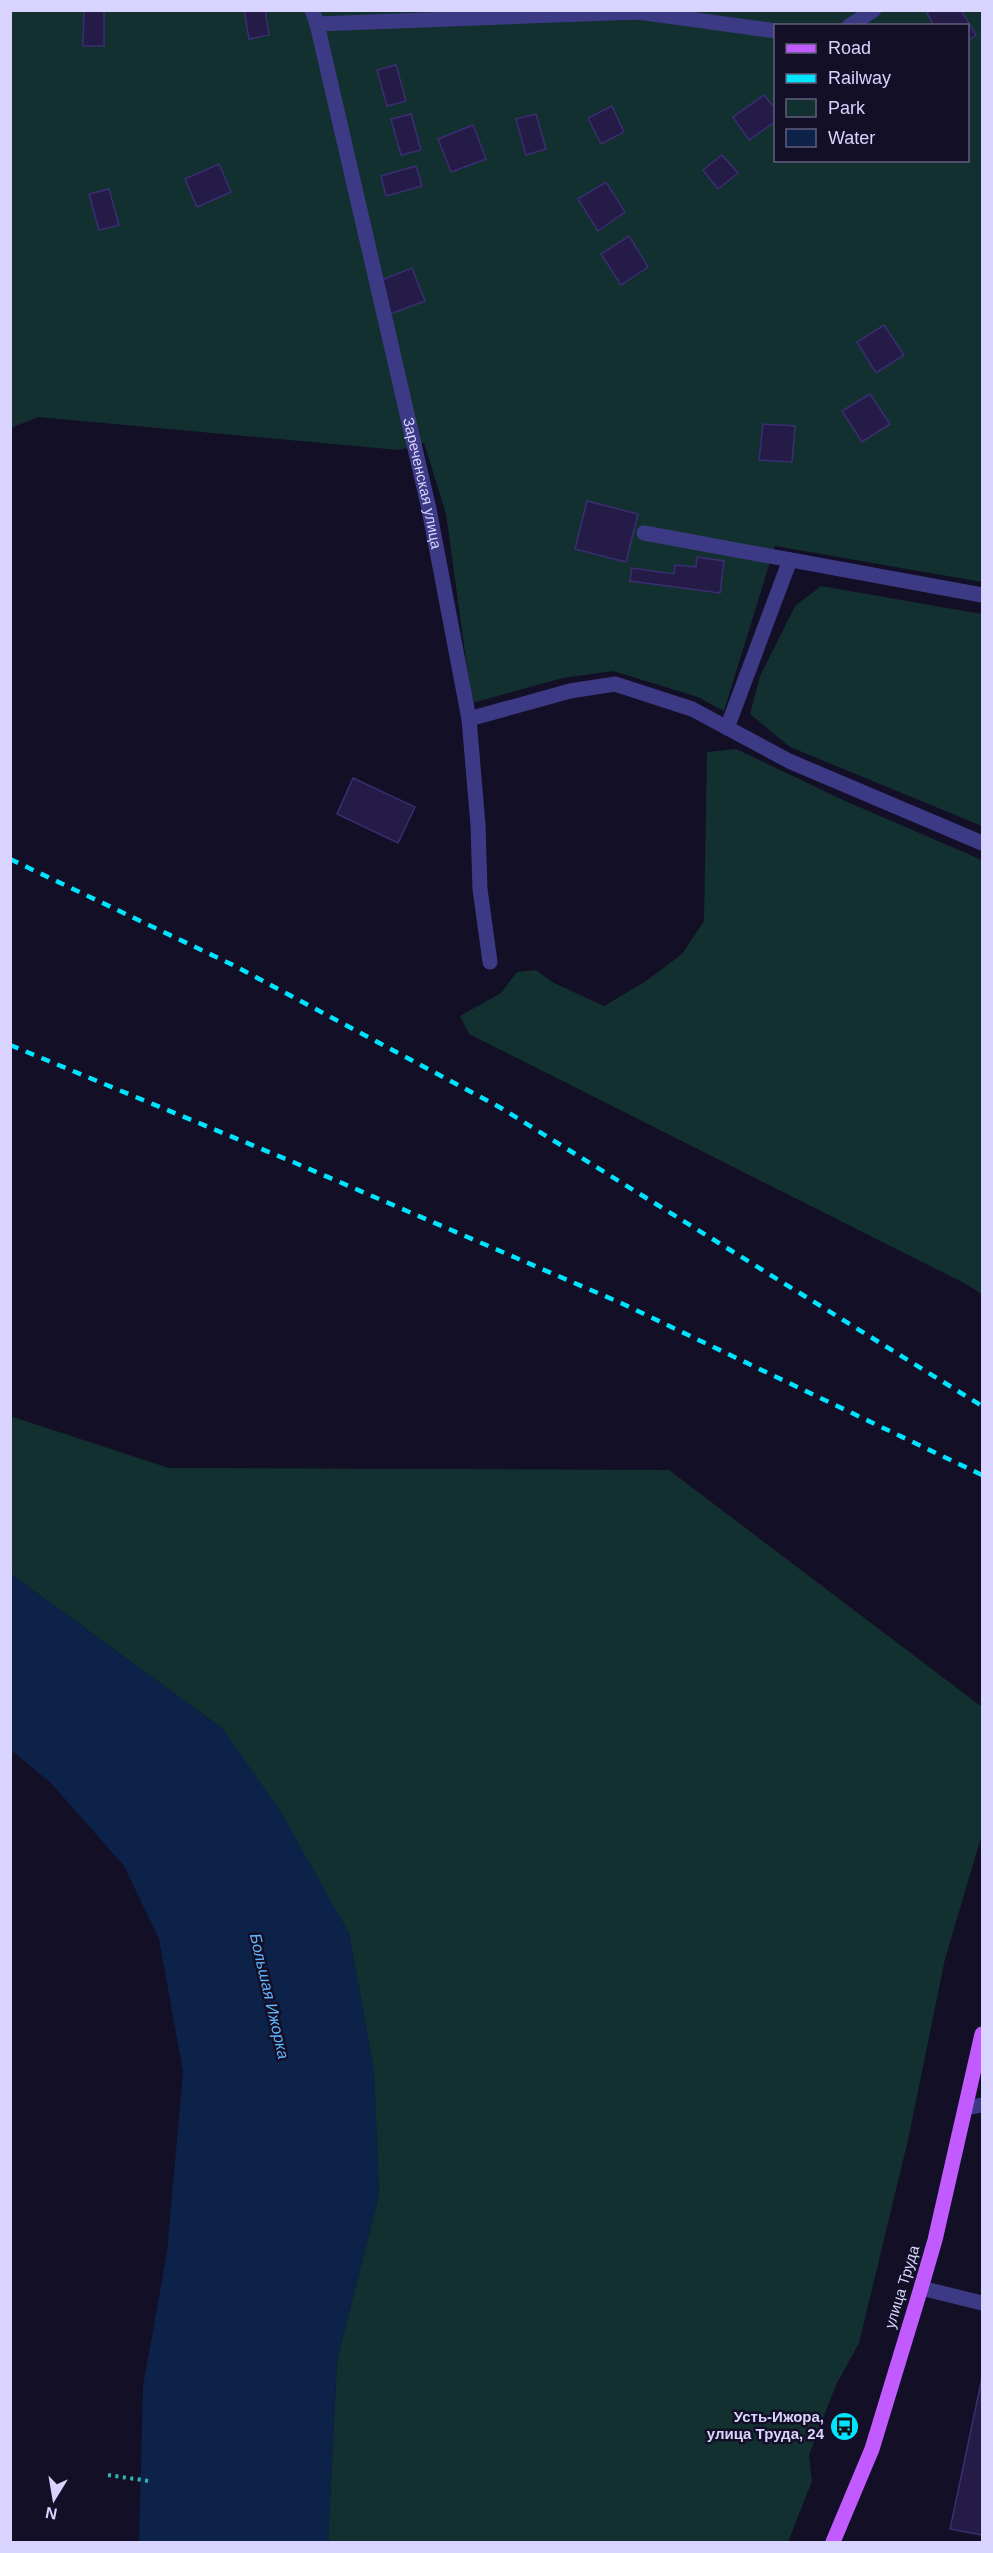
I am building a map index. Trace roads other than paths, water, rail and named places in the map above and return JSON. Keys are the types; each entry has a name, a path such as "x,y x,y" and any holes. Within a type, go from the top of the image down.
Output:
{"main road":[{"name":"улица Труда","path":"832,2542 872,2449 921,2288 935,2240 982,2034"}],"street":[{"path":"852,24 874,10"},
{"path":"314,17 638,12 774,31"},
{"name":"Зареченская улица","path":"314,17 429,509 469,719 478,825 480,889 490,962"},
{"path":"644,533 982,595"},
{"path":"727,728 790,560"},
{"path":"469,719 570,691 615,684 692,709 789,761 982,843"},
{"path":"966,2108 982,2105"},
{"path":"921,2288 982,2303"}],"water":[{"name":"Большая Ижорка","path":"11,1574 223,1729 281,1812 349,1933 374,2071 379,2195 337,2361 328,2542 139,2542 143,2386 167,2252 183,2072 159,1939 124,1866 51,1783 11,1750"}],"railway":[{"path":"10,859 233,965 501,1108 982,1406"},
{"path":"10,1045 293,1162 621,1303 982,1475"}],"place":[{"name":"Усть-Ижора, улица Труда, 24","path":"845,2426"}]}
